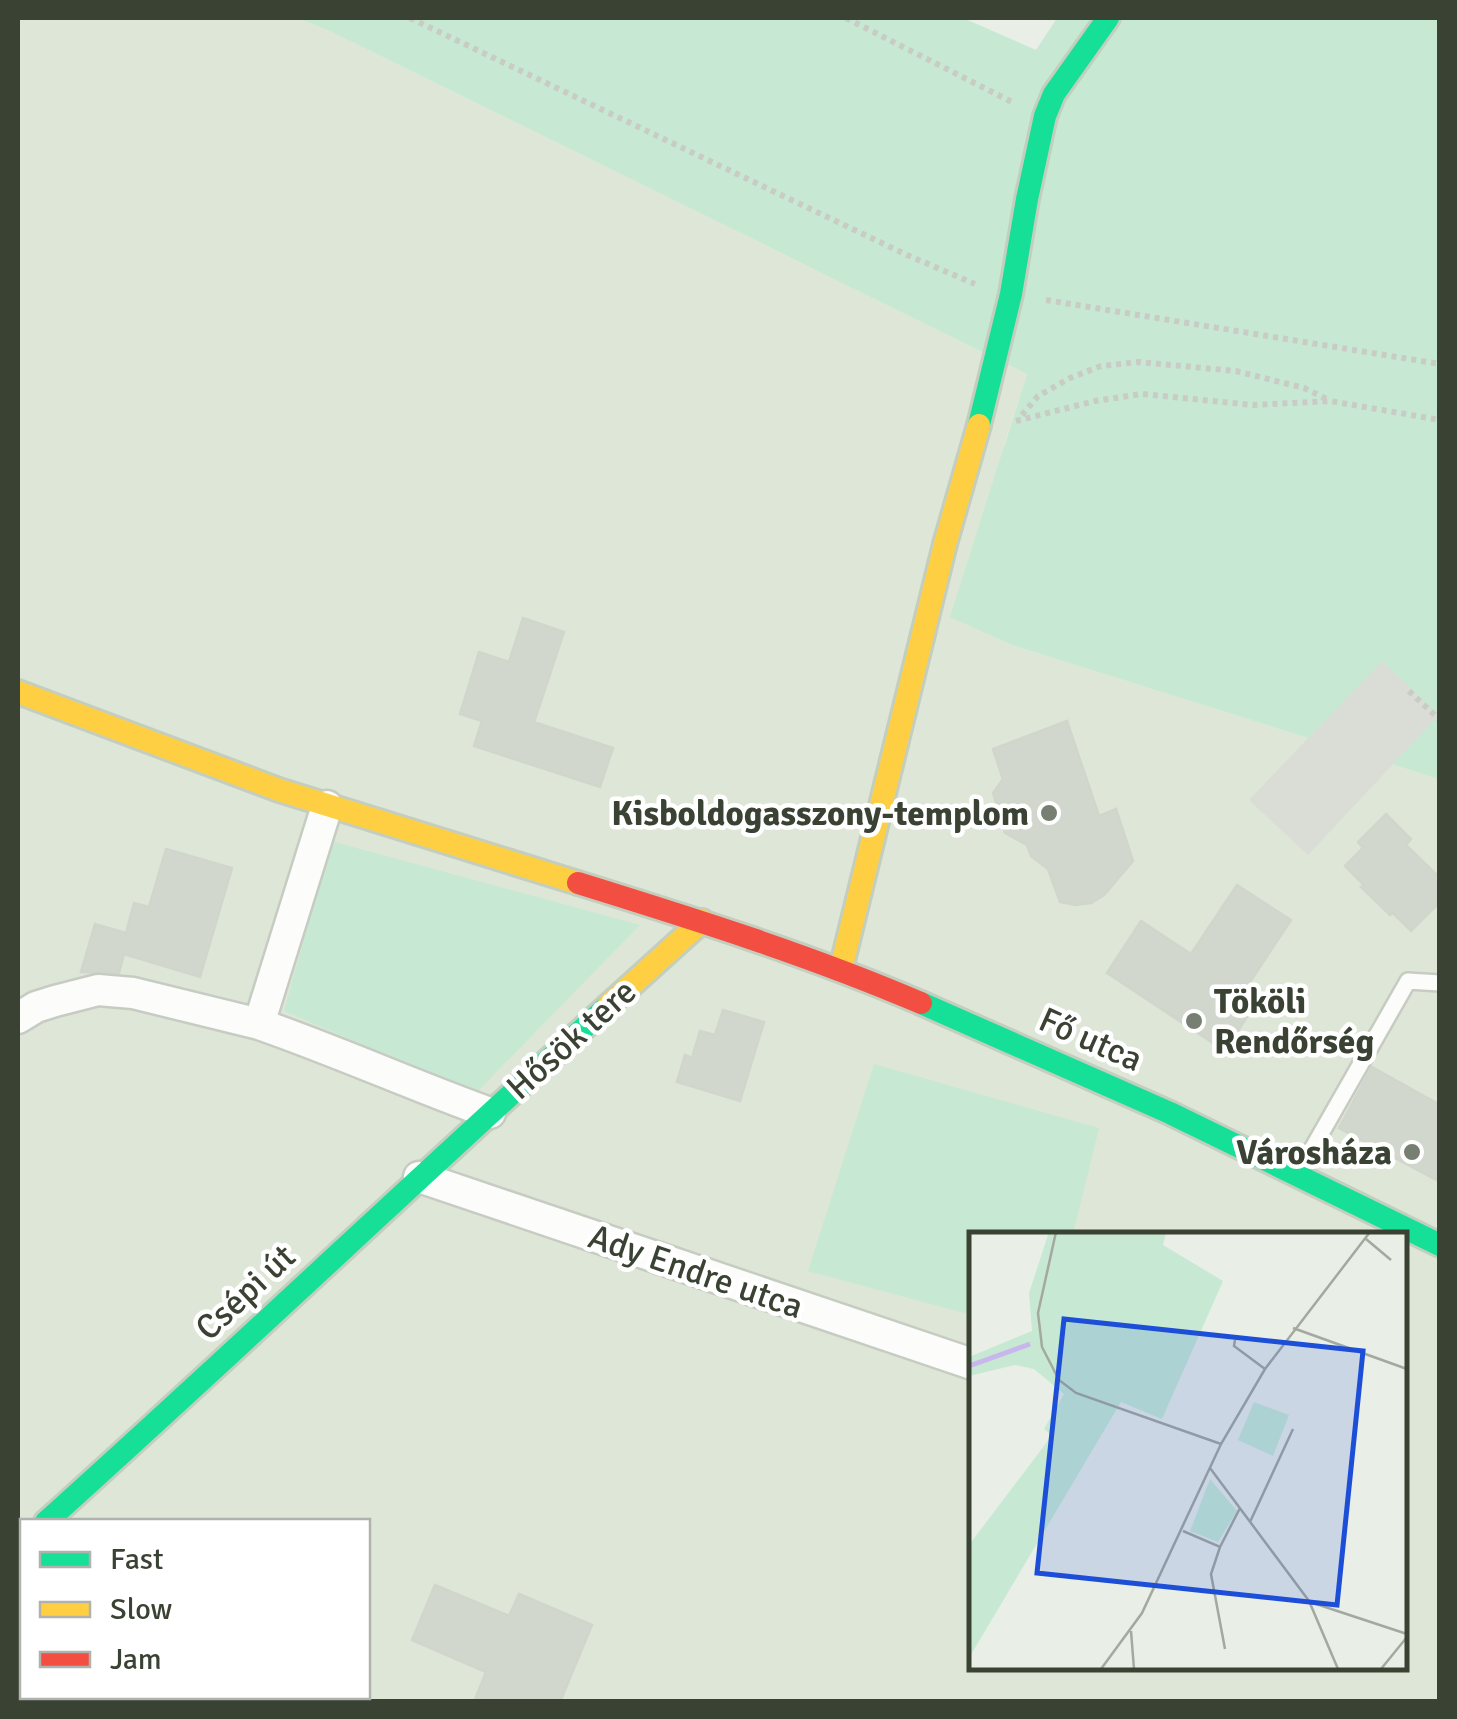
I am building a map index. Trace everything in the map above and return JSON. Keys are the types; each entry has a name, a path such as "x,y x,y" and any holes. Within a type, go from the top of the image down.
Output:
{"street":[{"path":"841,969 1011,294 1045,116 1054,94 1108,18"},
{"name":"Fő utca","path":"18,692 326,806 702,921 841,969 1029,1049 1440,1245"},
{"path":"259,1024 326,806"},
{"name":"Hősök tere","path":"18,1018 55,1001 98,990 133,993 259,1024 490,1113 702,921"},
{"name":"Csépi út","path":"49,1519 490,1113"},
{"name":"Ady Endre utca","path":"419,1177 969,1363"}],"lane":[{"path":"1298,1174 1408,981 1440,982"}],"path":[{"path":"410,18 973,284 1011,294 1440,364"},
{"path":"846,18 1045,116"},
{"path":"1018,421 1038,396 1070,378 1101,366 1139,362 1236,371 1304,388 1330,401"},
{"path":"981,419 1018,421 1142,394 1252,405 1330,401 1440,420"},
{"path":"1409,691 1440,720"}],"shaded area":[{"path":"18,18 298,18 1027,374 1004,445 1015,646 1439,779 1439,1701 18,1701"},
{"path":"1382,661 1439,715 1308,855 1249,800"}],"green space":[{"path":"298,18 963,18 1036,50 1057,18 1439,18 1439,779 1015,646 950,617 1027,374"},
{"path":"331,841 640,925 472,1097 417,1068 284,1011"},
{"path":"874,1064 1099,1128 1073,1232 969,1232 969,1314 808,1271"}],"building":[{"path":"523,618 564,632 534,722 613,748 600,787 474,746 482,721 460,714 479,652 509,662"},
{"name":"Kisboldogasszony-templom","path":"1067,721 1099,816 1116,809 1133,861 1104,895 1091,903 1076,905 1060,902 1048,869 1031,856 1027,845 1005,833 993,793 1003,779 993,749"},
{"path":"1386,814 1411,839 1406,845 1440,878 1440,902 1411,931 1361,887 1364,885 1345,866 1363,848 1358,842"},
{"path":"166,849 232,868 200,977 124,954 119,973 81,972 95,924 126,933 134,903 149,907"},
{"path":"1237,885 1291,920 1246,988 1260,997 1225,1051 1107,973 1141,921 1191,954"},
{"path":"723,1010 764,1022 740,1101 677,1082 685,1055 692,1058 700,1031 715,1035"},
{"name":"Városháza","path":"1372,1067 1440,1105 1440,1182 1339,1128"},
{"path":"435,1585 509,1616 519,1594 592,1625 560,1702 474,1702 486,1672 412,1640"}],"traffic: fast":[{"path":"979,425 1011,294 1045,116 1054,94 1108,18"},
{"path":"921,1003 1170,1113 1440,1245"},
{"path":"49,1519 608,1006"}],"traffic: slow":[{"path":"841,969 945,544 979,425"},
{"path":"18,692 279,790 578,883"},
{"path":"608,1006 702,921"}],"traffic: jam":[{"path":"578,883 794,953 921,1003"}],"place":[{"name":"Kisboldogasszony-templom","path":"1049,813"},
{"name":"Tököli Rendőrség","path":"1194,1021"},
{"name":"Városháza","path":"1412,1152"}]}
